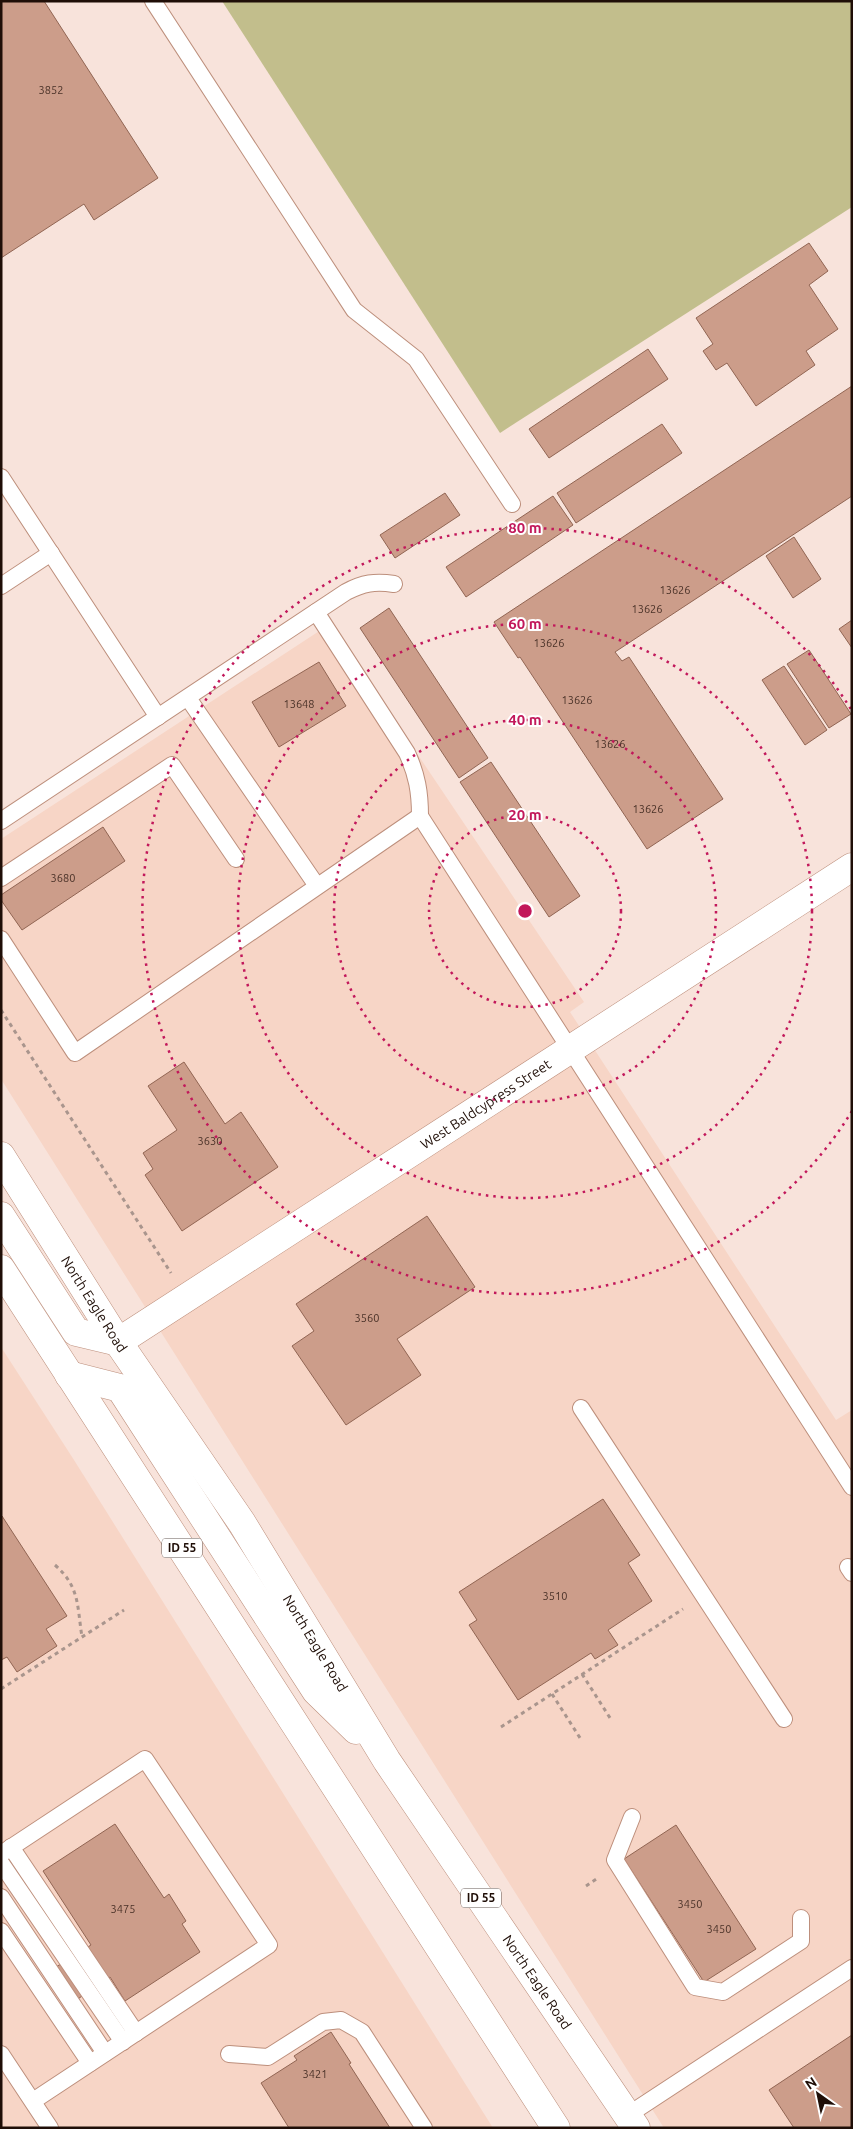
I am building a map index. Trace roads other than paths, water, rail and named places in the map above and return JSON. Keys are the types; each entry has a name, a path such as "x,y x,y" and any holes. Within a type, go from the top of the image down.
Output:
{"main road":[{"name":"West Baldcypress Street","path":"118,1342 852,867"},
{"name":"North Eagle Road","path":"1,1156 118,1342 242,1523 387,1761 632,2121"},
{"path":"1,1216 76,1332 118,1342"},
{"name":"ID 55","path":"1,1269 556,2128"},
{"path":"69,1375 120,1388 316,1691 387,1761"}],"lane":[{"path":"153,1 354,310 416,359 512,504"},
{"path":"1,477 158,717"},
{"path":"1,586 51,553"},
{"path":"1,821 362,583 380,582 394,584"},
{"path":"316,612 407,753 417,774 420,792 420,816 852,1488"},
{"path":"188,698 317,886"},
{"path":"1,878 172,765 236,859"},
{"path":"1,939 75,1052 187,978 420,816"},
{"path":"581,1408 784,1719"},
{"path":"32,2101 269,1945 145,1759 6,1851 129,2037"},
{"path":"632,1817 615,1860 695,1987 723,1992 801,1941 801,1918"},
{"path":"1,1863 129,2037"},
{"path":"1,1897 105,2053"},
{"path":"1,1931 90,2063"},
{"path":"632,2121 852,1968"},
{"path":"230,2054 268,2057 323,2022 341,2020 362,2032 424,2128"},
{"path":"1,2054 50,2128"}]}
